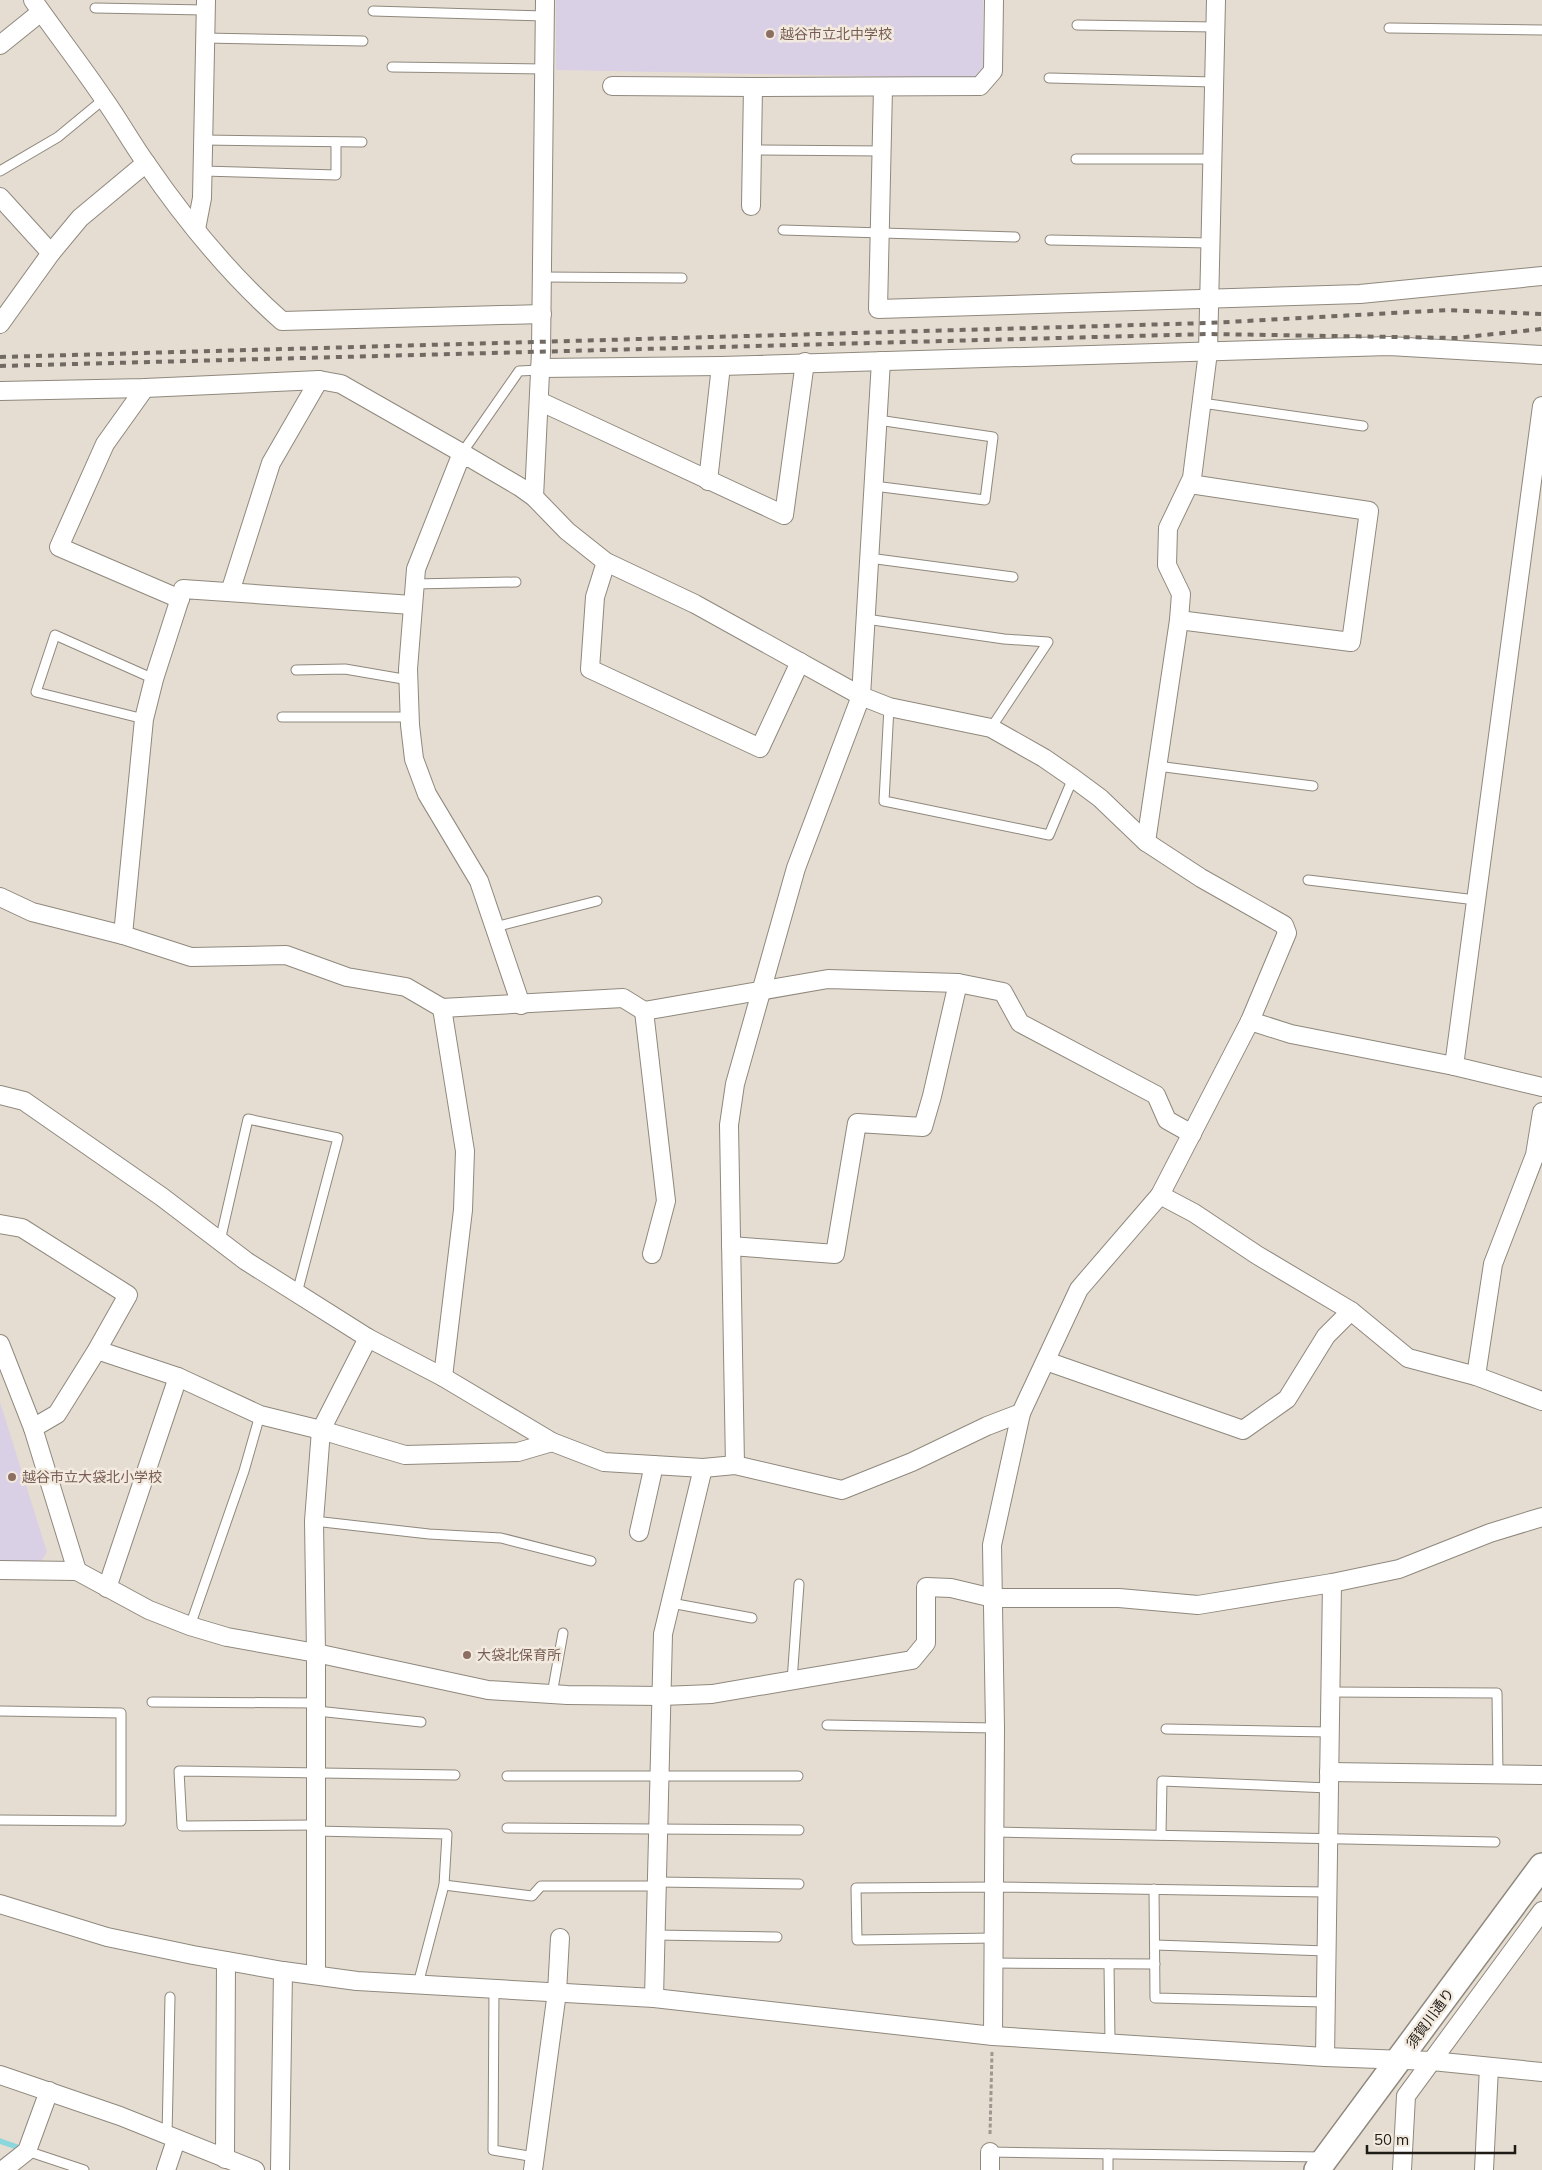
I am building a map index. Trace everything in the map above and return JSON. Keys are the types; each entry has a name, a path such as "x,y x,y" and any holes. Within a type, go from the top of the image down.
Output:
{"street":[{"path":"612,86 883,88 980,86 993,71 994,0"},
{"path":"1146,842 1180,620 1181,594 1167,565 1168,528 1192,478 1208,352 1216,0"},
{"path":"196,228 202,198 206,5"},
{"path":"0,45 37,6 104,99 146,163 219,259 282,321 542,314"},
{"path":"534,497 543,278 545,8"},
{"path":"751,206 753,87"},
{"path":"883,88 878,309 1360,294 1542,276"},
{"path":"0,324 51,253 80,218 146,163"},
{"path":"0,198 51,253"},
{"path":"540,369 721,366 804,362 882,362 1389,346 1542,355"},
{"path":"539,400 708,481 784,515 804,362"},
{"path":"735,1465 729,1125 735,1084 796,868 861,696 882,362"},
{"path":"708,481 721,366"},
{"path":"230,592 271,463 320,380"},
{"path":"0,390 145,388 320,380 341,384 520,487 534,497 567,531 606,562 695,604 861,696 889,707 991,728 1044,758 1100,798 1146,842 1201,878 1284,925 1287,933 1250,1021 1160,1195 1079,1289 1021,1413 992,1546 995,1728 995,1963 993,2036"},
{"path":"145,388 105,444 59,547 180,599"},
{"path":"1454,1066 1542,406"},
{"path":"462,453 416,569 412,605 409,680 414,759 427,794 478,881 521,1005"},
{"path":"1180,620 1351,642 1369,511 1190,484"},
{"path":"606,562 595,597 590,669 760,748 800,662"},
{"path":"122,935 144,719 154,679 183,589 412,605"},
{"path":"0,897 32,912 122,935 191,957 286,955 347,976 406,987 442,1008 623,998 644,1012 828,979 958,983 1003,992 1020,1024 1156,1095 1167,1120 1192,1134"},
{"path":"731,1246 835,1254 857,1123 923,1127 958,983"},
{"path":"442,1008 465,1151 463,1210 443,1377"},
{"path":"644,1012 666,1201 652,1254"},
{"path":"1250,1021 1291,1034 1454,1066 1542,1087"},
{"path":"0,1095 24,1101 162,1197 246,1261 368,1338 443,1377 552,1442 604,1462 703,1468 735,1465 842,1490 912,1462 987,1426 1021,1413"},
{"path":"1476,1376 1493,1264 1535,1155 1542,1112"},
{"path":"1160,1195 1194,1213 1257,1255 1350,1311 1408,1358 1476,1376 1542,1401"},
{"path":"0,1224 22,1228 128,1295 98,1350 57,1414 33,1428"},
{"path":"1046,1361 1243,1430 1287,1399 1326,1336 1350,1311"},
{"path":"316,1976 317,1707 314,1520 321,1430 368,1338"},
{"path":"0,1344 33,1428 77,1571"},
{"path":"98,1350 178,1377 260,1415 321,1430 405,1455 518,1452 552,1442"},
{"path":"107,1588 178,1377"},
{"path":"639,1532 654,1465"},
{"path":"654,1998 663,1634 703,1468"},
{"path":"0,1570 77,1571 149,1610 227,1638 316,1653 488,1690 552,1694 662,1696 712,1694 912,1660 926,1643 926,1588 951,1588 993,1598 1118,1598 1198,1605 1332,1583 1399,1569 1490,1533 1542,1517"},
{"path":"1325,2057 1332,1583"},
{"path":"1329,1780 1498,1774 1542,1775"},
{"name":"須賀川通り","path":"1322,2164 1542,1866"},
{"path":"0,1904 107,1937 226,1961 357,1981 654,1998 993,2036 1325,2057 1432,2061 1542,2072"},
{"path":"1402,2170 1406,2096 1542,1911"},
{"path":"534,2164 557,1992 560,1938"},
{"path":"225,2159 226,1961"},
{"path":"280,2170 283,1971"},
{"path":"1484,2170 1489,2067"},
{"path":"0,2075 120,2116 255,2170"},
{"path":"3,2170 28,2151 49,2091"},
{"path":"166,2170 172,2138"},
{"path":"990,2152 990,2170"}],"lane":[{"path":"95,8 206,5"},
{"path":"373,11 545,8"},
{"path":"1077,25 1216,27"},
{"path":"1389,28 1542,30"},
{"path":"205,38 363,41"},
{"path":"392,66 545,70"},
{"path":"1049,78 1214,82"},
{"path":"0,171 58,137 104,99"},
{"path":"204,140 362,142"},
{"path":"203,171 336,175 336,142"},
{"path":"751,150 882,151"},
{"path":"1076,159 1213,159"},
{"path":"782,230 1014,238"},
{"path":"1050,240 1211,243"},
{"path":"543,278 682,278"},
{"path":"462,453 519,371 540,369"},
{"path":"1202,403 1363,426"},
{"path":"874,486 985,500 993,437 878,420"},
{"path":"869,558 1013,577"},
{"path":"414,584 516,582"},
{"path":"866,619 1004,639 1048,642 991,728"},
{"path":"144,719 36,692 55,635 154,679"},
{"path":"296,670 345,669 409,680"},
{"path":"889,707 884,801 1049,835 1073,778"},
{"path":"282,717 410,717"},
{"path":"1157,766 1313,786"},
{"path":"1308,880 1476,900"},
{"path":"495,927 597,901"},
{"path":"220,1241 248,1119 338,1138 297,1293"},
{"path":"190,1626 244,1471 260,1415"},
{"path":"314,1520 429,1534 500,1538 591,1561"},
{"path":"792,1681 799,1584"},
{"path":"670,1603 752,1618"},
{"path":"552,1694 563,1633"},
{"path":"1330,1692 1497,1693 1498,1774"},
{"path":"152,1702 317,1707 421,1722"},
{"path":"0,1711 121,1713 121,1822 0,1820"},
{"path":"827,1725 995,1728"},
{"path":"1166,1729 1330,1732"},
{"path":"418,1984 444,1885 447,1834 316,1828 182,1826 179,1771 456,1776"},
{"path":"507,1776 798,1776"},
{"path":"1161,1835 1162,1781 1329,1780"},
{"path":"507,1828 799,1830"},
{"path":"995,1832 1495,1842"},
{"path":"444,1885 532,1896 541,1886 799,1884"},
{"path":"994,1938 857,1940 856,1888 995,1886 1327,1892"},
{"path":"1154,1889 1155,1998 1326,2002"},
{"path":"655,1935 777,1937"},
{"path":"1155,1945 1326,1951"},
{"path":"995,1963 1155,1964"},
{"path":"1109,1964 1110,2042"},
{"path":"494,1989 493,2150 534,2164"},
{"path":"170,1997 172,2138"},
{"path":"28,2151 84,2170"},
{"path":"990,2152 1108,2154 1322,2164"},
{"path":"1108,2154 1108,2170"}],"path":[{"path":"990,2152 993,2036"}],"shaded area":[{"name":"越谷市立北中学校","path":"556,0 983,0 983,68 975,78 556,70"},
{"name":"越谷市立大袋北小学校","path":"0,1402 47,1552 40,1563 0,1563"}],"waterway":[{"path":"0,2141 17,2147"}],"railway":[{"path":"0,357 1209,323 1448,310 1542,314"},
{"path":"0,366 1209,334 1456,338 1542,329"}],"place":[{"name":"越谷市立北中学校","path":"770,34"},
{"name":"越谷市立大袋北小学校","path":"12,1477"},
{"name":"大袋北保育所","path":"467,1655"}]}
